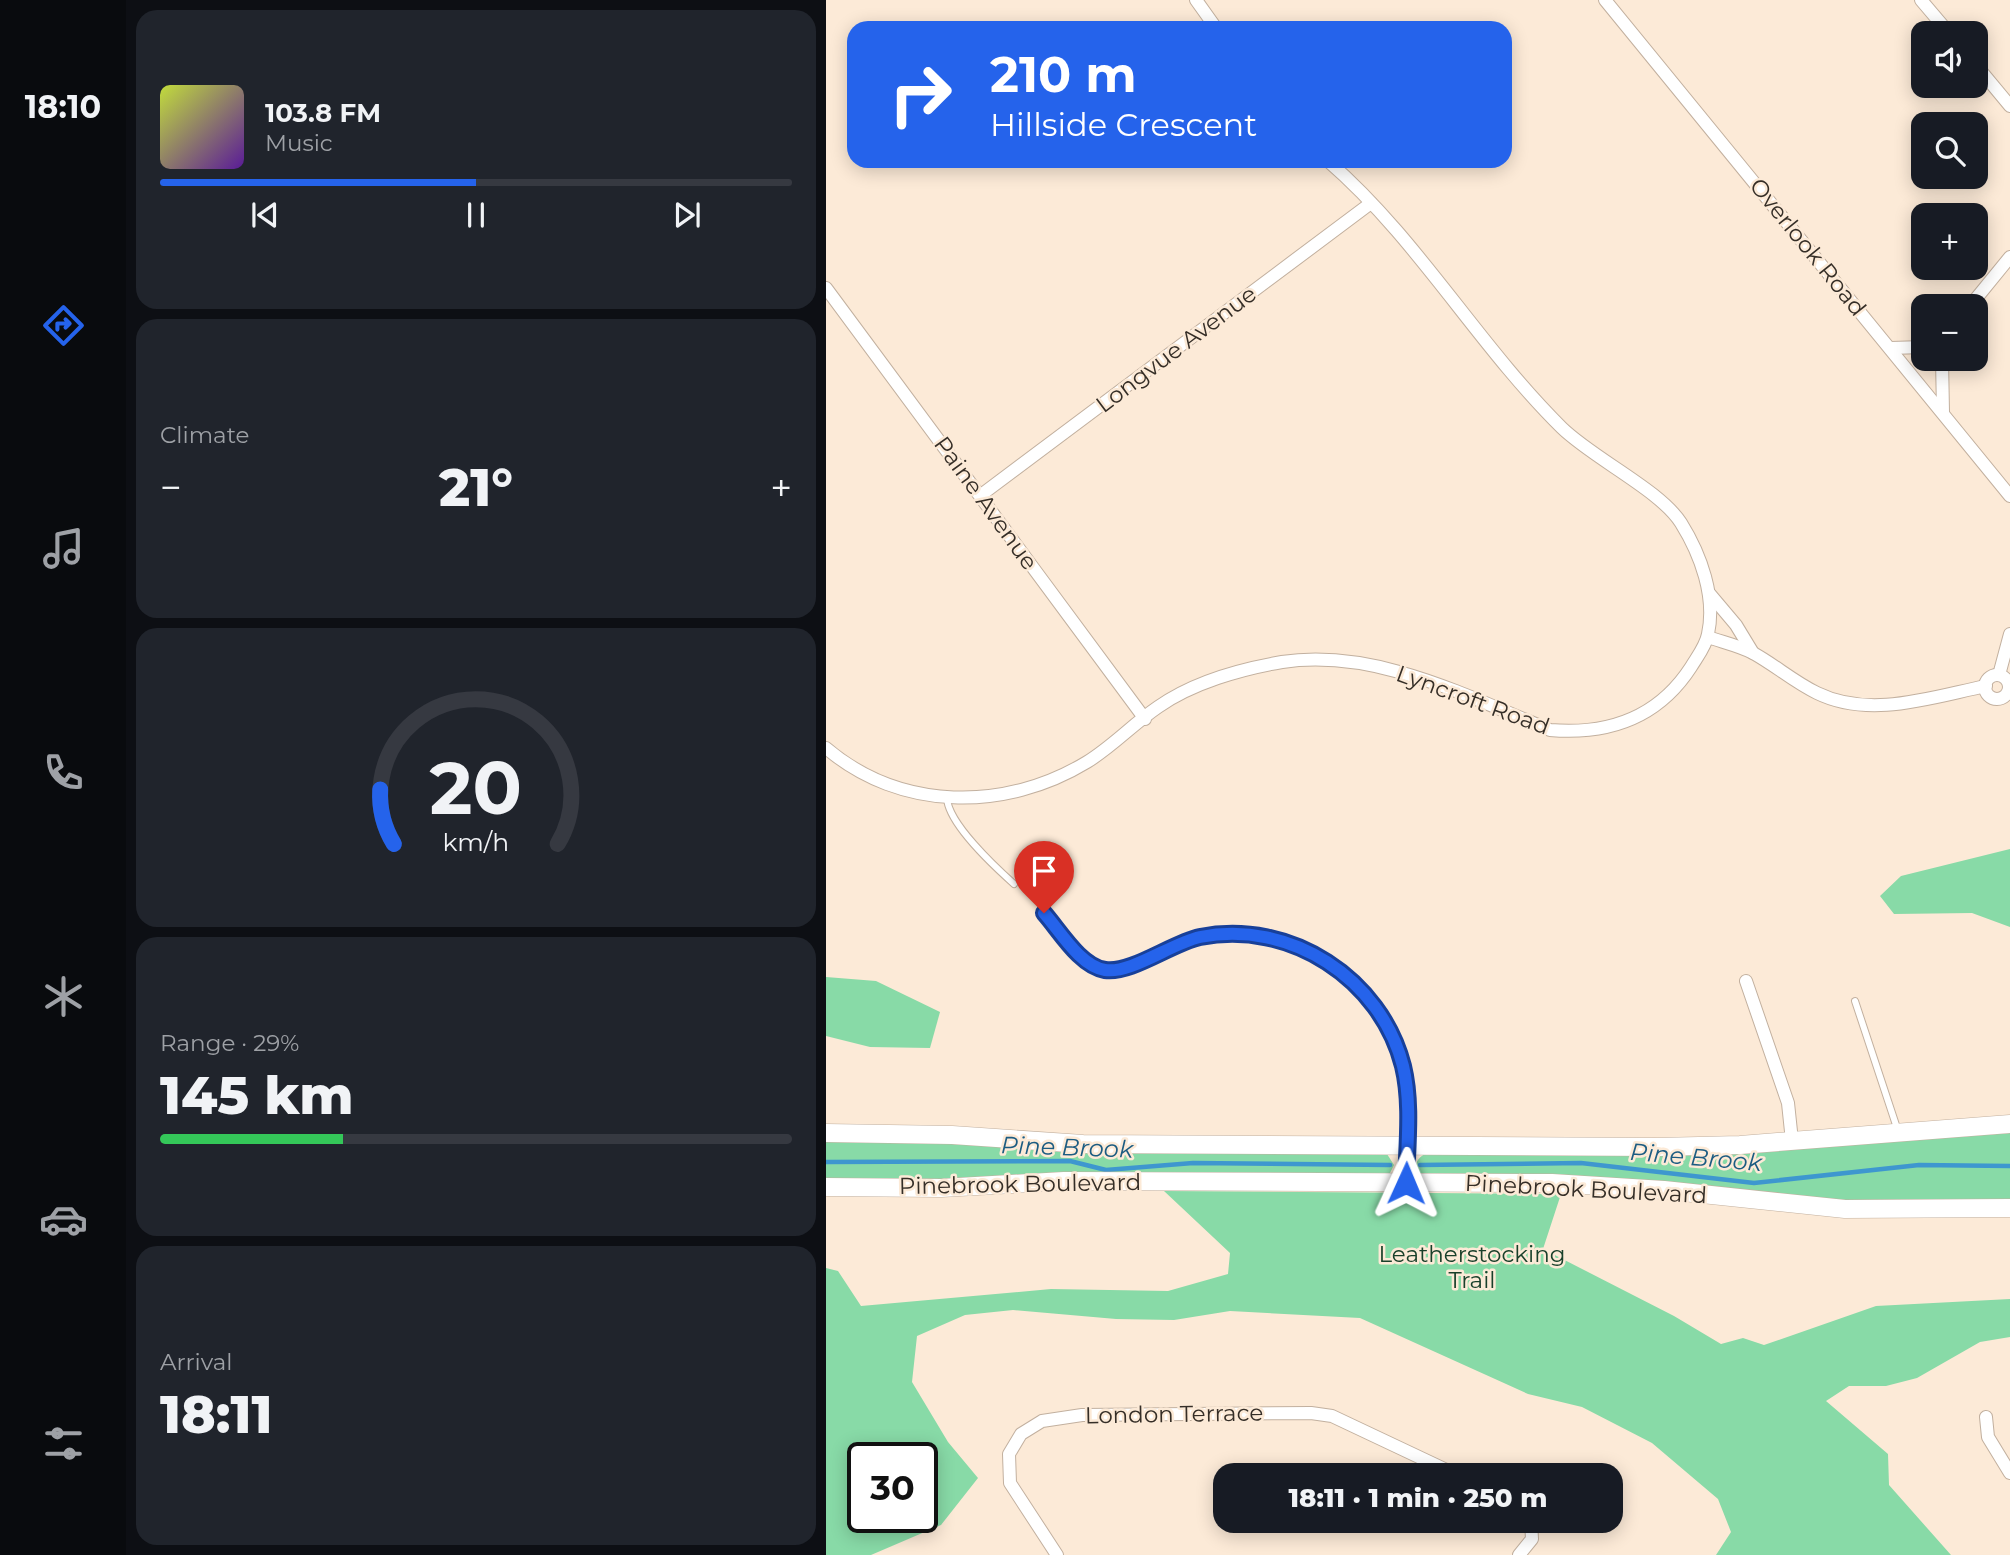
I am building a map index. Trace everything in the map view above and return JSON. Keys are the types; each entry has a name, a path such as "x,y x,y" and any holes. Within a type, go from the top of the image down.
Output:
{"street":[{"path":"1196,0 1211,21"},
{"name":"Overlook Road","path":"1605,0 2010,496"},
{"path":"1921,0 1939,21"},
{"path":"1988,79 2010,106"},
{"path":"1335,168 1422,259 1486,344 1560,426 1600,460 1662,503 1680,521 1694,547 1709,593 1708,637 1753,653 1781,674 1820,695 1852,703 1901,705 1986,686"},
{"name":"Longvue Avenue","path":"981,495 1371,203"},
{"path":"1980,294 2010,257"},
{"name":"Paine Avenue","path":"826,288 1144,719"},
{"path":"1891,348 1911,347"},
{"path":"1942,371 1943,412"},
{"path":"1709,593 1736,625 1753,653"},
{"path":"1986,686 1989,679 1998,675 2010,634"},
{"name":"Lyncroft Road","path":"826,748 872,780 902,792 947,798 1012,792 1045,782 1087,762 1158,707 1182,695 1245,670 1310,660 1370,665 1398,671 1550,730 1575,732 1639,717 1667,699 1708,637"},
{"path":"1986,686 1994,698 2008,696 2007,681 1998,675"},
{"path":"1044,913 1087,962 1103,970 1124,968 1179,943 1220,934 1279,940 1306,950 1334,967 1363,989 1380,1011 1395,1040 1404,1069 1406,1183"},
{"path":"1746,981 1788,1102 1792,1141"},
{"name":"Pinebrook Boulevard","path":"826,1133 953,1135 1083,1144 1658,1147 1792,1141 2010,1124"},
{"name":"Pinebrook Boulevard","path":"826,1187 941,1188 1064,1181 1612,1186 1845,1209 2010,1208"},
{"name":"London Terrace","path":"1057,1555 1010,1483 1009,1454 1021,1434 1042,1421 1082,1415 1311,1413 1332,1416 1432,1463"},
{"path":"1986,1417 1988,1437 1998,1458 2010,1473"},
{"path":"1519,1555 1532,1539 1532,1533"}],"lane":[{"path":"947,798 947,806 975,844 1014,884"},
{"path":"1855,1001 1898,1133"}],"green space":[{"path":"2010,849 2010,927 1972,913 1894,914 1880,896 1901,876"},
{"path":"826,977 876,981 940,1012 930,1048 870,1047 826,1036"},
{"path":"2010,1133 2010,1203 1854,1206 1423,1177 1416,1165 1425,1154 1764,1151"},
{"path":"826,1141 1387,1154 1394,1165 1389,1175 826,1182"},
{"name":"Leatherstocking Trail","path":"1164,1191 1561,1194 1543,1249 1674,1316 1721,1344 1743,1338 1764,1345 1876,1306 2010,1299 2010,1337 1980,1342 1917,1378 1886,1386 1849,1386 1826,1401 1888,1454 1889,1485 1951,1555 1716,1555 1731,1532 1718,1499 1652,1443 1582,1407 1528,1394 1360,1318 1230,1311 1174,1320 1116,1319 1013,1310 965,1315 917,1336 912,1382 948,1442 978,1478 938,1526 938,1442 847,1442 847,1533 922,1533 871,1555 826,1555 826,1268 838,1271 861,1306 1051,1289 1168,1291 1228,1274 1230,1253"}],"waterway":[{"name":"Pine Brook","path":"826,1162 1070,1161 1106,1170 1193,1163 1390,1165"},
{"name":"Pine Brook","path":"1420,1165 1581,1163 1754,1183 1919,1165 2010,1166"}],"route":[{"path":"1044,913 1087,962 1103,970 1124,968 1162,949 1199,937 1243,934 1279,940 1306,950 1348,977 1363,989 1380,1011 1395,1040 1404,1069 1408,1113 1406,1183"}]}
